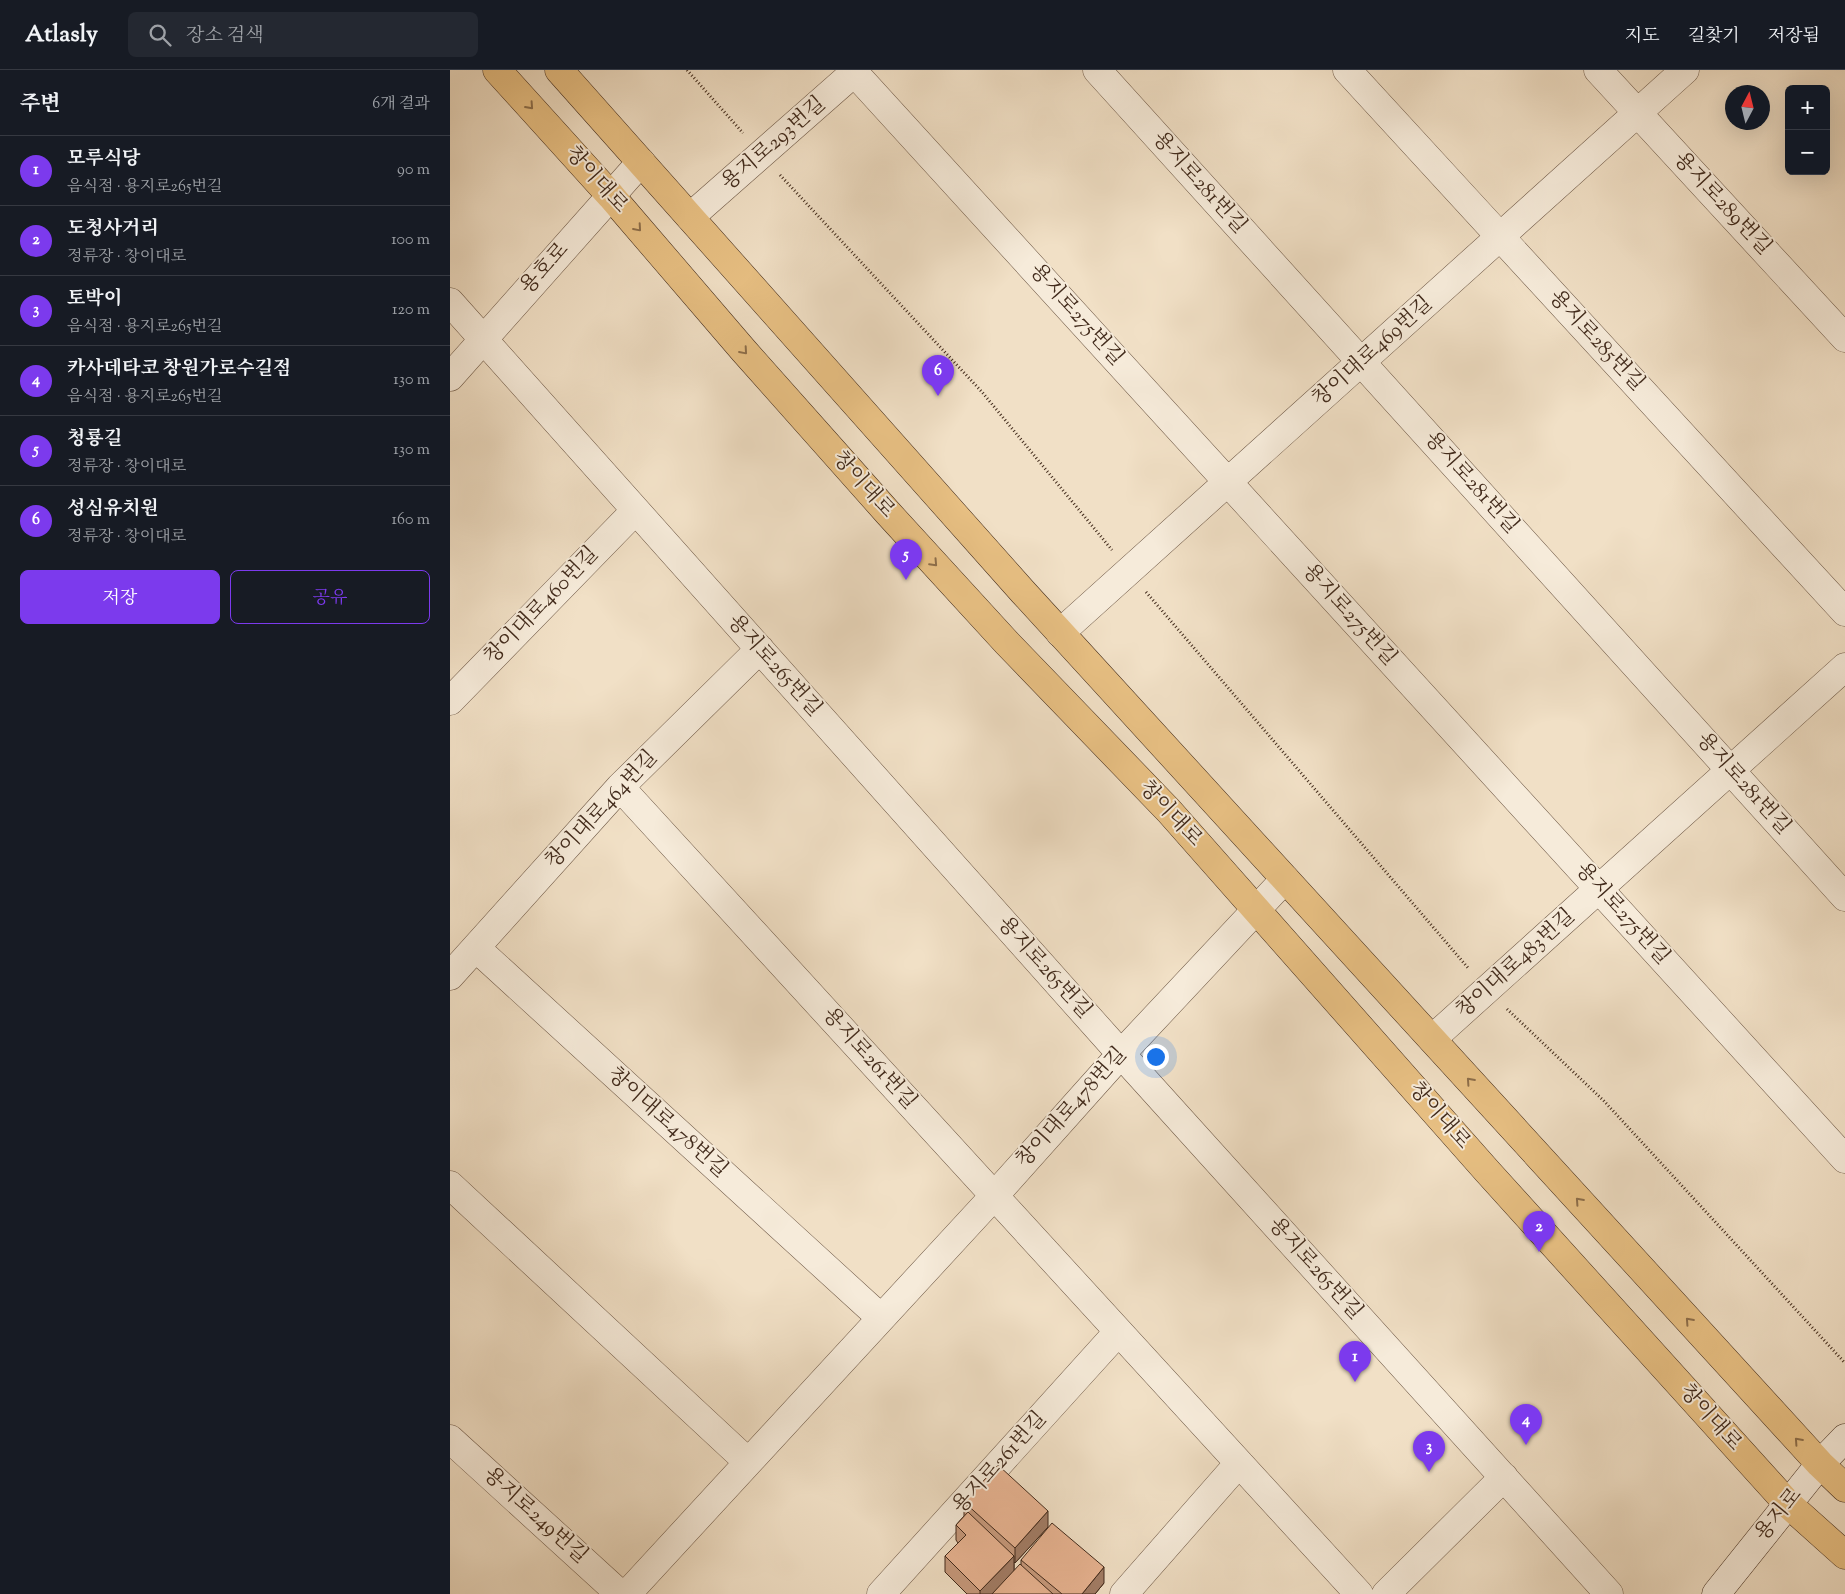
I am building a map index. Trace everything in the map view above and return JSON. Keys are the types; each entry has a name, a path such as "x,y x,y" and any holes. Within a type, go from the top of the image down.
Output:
{"main road":[{"name":"창이대로","path":"497,70 611,196 744,352 888,513 1007,644 1169,811 1494,1179 1788,1504 1845,1555"},
{"name":"창이대로","path":"559,70 1060,632 1820,1464 1845,1488"}],"street":[{"name":"용지로281번길","path":"1097,70 1845,897"},
{"name":"용지로285번길","path":"1347,70 1845,612"},
{"name":"용지로289번길","path":"1598,70 1845,338"},
{"name":"창이대로469번길","path":"1060,632 1686,70"},
{"name":"용지로293번길","path":"690,217 855,71"},
{"name":"용지로275번길","path":"855,71 1845,1159"},
{"name":"용호로","path":"450,377 641,162"},
{"name":"용지로265번길","path":"450,302 1121,1054 1609,1594"},
{"name":"창이대로460번길","path":"450,701 635,511"},
{"name":"창이대로464번길","path":"450,976 620,787 760,649"},
{"name":"창이대로483번길","path":"1432,1039 1845,667"},
{"name":"용지로261번길","path":"620,787 1359,1594"},
{"name":"창이대로478번길","path":"627,1594 994,1196 1121,1054 1285,879"},
{"name":"창이대로478번길","path":"476,948 881,1318"},
{"path":"450,1185 748,1462"},
{"name":"용지로261번길","path":"881,1594 1118,1332"},
{"name":"용지로","path":"1716,1594 1820,1464 1845,1438"},
{"name":"용지로249번길","path":"450,1439 620,1594"},
{"path":"1124,1594 1239,1463"},
{"path":"1386,1594 1504,1477"}],"path":[{"path":"687,70 982,392 1181,634 1487,990 1604,1101 1845,1364"}],"building":[{"path":"998,1465 1048,1511 1015,1548 964,1502"},
{"path":"968,1512 1014,1556 980,1591 945,1556 966,1535 956,1525"},
{"path":"1052,1523 1104,1567 1082,1594 1062,1594 1021,1560"},
{"path":"1020,1564 1053,1594 992,1594"}],"place":[{"name":"성심유치원","path":"938,396"},
{"name":"청룡길","path":"906,580"},
{"name":"도청사거리","path":"1539,1252"},
{"name":"모루식당","path":"1355,1382"},
{"name":"카사데타코 창원가로수길점","path":"1526,1445"},
{"name":"토박이","path":"1429,1472"}]}
